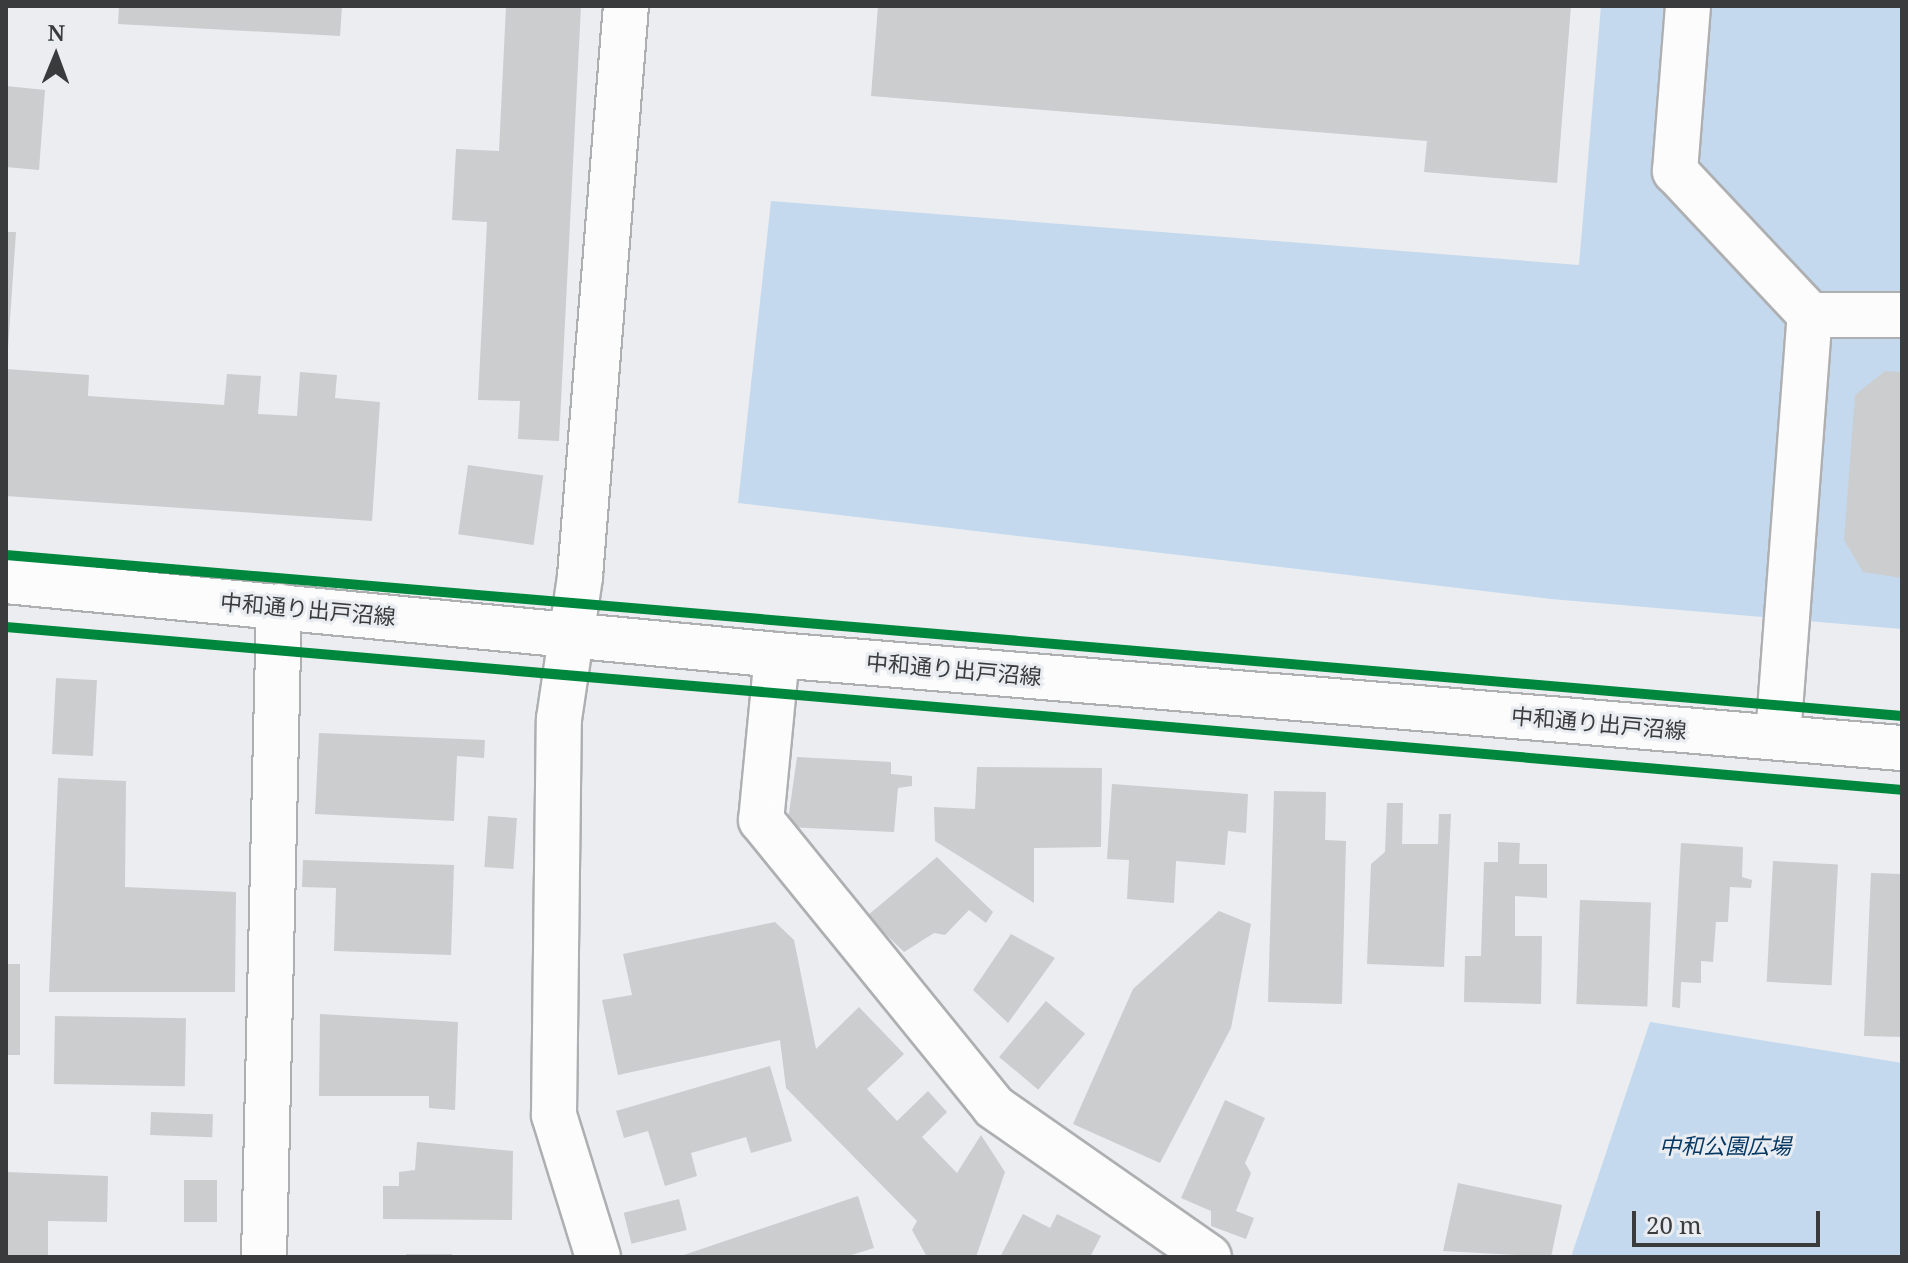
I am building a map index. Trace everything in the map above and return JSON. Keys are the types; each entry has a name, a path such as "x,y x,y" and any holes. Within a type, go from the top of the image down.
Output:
{"street":[{"path":"598,1257 554,1115 559,719 574,633 626,6"},
{"path":"1688,6 1675,171 1810,315 1902,315"},
{"path":"1778,737 1810,315"},
{"name":"中和通り出戸沼線","path":"6,581 574,633 777,655 1902,748"},
{"path":"264,1257 279,606"},
{"path":"777,655 761,820 994,1107 1209,1257"}],"green space":[{"path":"1601,6 1902,6 1902,629 1551,599 738,503 771,201 1579,265"},
{"name":"中和公園広場","path":"1650,1022 1902,1063 1902,1257 1571,1257"}],"building":[{"path":"119,6 342,6 340,36 118,24"},
{"path":"506,6 581,6 559,441 518,439 520,401 478,400 487,222 452,220 456,149 499,151"},
{"path":"878,6 1571,6 1557,183 1424,172 1427,141 871,96"},
{"path":"6,86 45,90 39,170 6,167"},
{"path":"6,232 16,232 8,348 6,348"},
{"path":"6,369 89,375 88,396 224,405 227,374 261,376 258,414 297,416 300,372 337,375 335,398 380,402 372,521 6,496"},
{"path":"1885,371 1902,372 1902,578 1863,572 1844,540 1855,395"},
{"path":"468,465 543,476 534,545 458,534"},
{"path":"56,678 97,680 93,756 52,754"},
{"path":"319,733 485,740 484,758 457,756 454,821 315,814"},
{"path":"797,757 891,762 891,774 912,776 912,786 898,788 894,832 787,827"},
{"path":"977,767 1102,768 1101,847 1034,848 1034,903 935,841 934,807 975,809"},
{"path":"58,778 126,781 125,887 236,892 235,992 49,992"},
{"path":"1112,784 1248,794 1246,833 1228,831 1225,865 1176,861 1174,903 1127,899 1129,860 1107,859"},
{"path":"1274,791 1326,792 1325,840 1346,841 1342,1004 1268,1002"},
{"path":"1387,803 1403,803 1402,844 1438,844 1439,814 1451,814 1444,967 1367,964 1371,864 1385,852"},
{"path":"488,816 517,818 513,869 484,867"},
{"path":"1498,842 1520,843 1519,864 1547,864 1547,898 1515,896 1515,936 1542,936 1541,1004 1464,1002 1465,956 1481,956 1484,862 1498,862"},
{"path":"1681,843 1743,847 1742,877 1752,880 1751,888 1730,887 1728,922 1716,922 1713,962 1701,961 1701,983 1681,982 1680,1008 1672,1007"},
{"path":"937,857 993,912 986,923 969,910 945,935 934,933 904,952 867,916"},
{"path":"303,860 454,865 451,955 334,951 336,888 302,887"},
{"path":"1773,861 1838,864 1832,985 1767,982"},
{"path":"1871,873 1902,874 1902,1037 1864,1036"},
{"path":"1580,900 1651,902 1647,1006 1576,1004"},
{"path":"1219,911 1251,924 1231,1028 1160,1163 1073,1124 1133,989"},
{"path":"775,922 794,940 816,1049 859,1007 904,1054 867,1089 897,1121 928,1091 947,1112 922,1137 957,1173 981,1135 1005,1172 976,1257 927,1257 912,1230 917,1221 786,1088 780,1040 618,1075 602,1000 632,995 623,954"},
{"path":"1011,934 1055,958 1008,1023 973,990"},
{"path":"6,964 20,964 20,1055 6,1055"},
{"path":"1046,1001 1085,1034 1038,1090 999,1057"},
{"path":"320,1014 458,1022 455,1110 429,1108 429,1096 319,1096"},
{"path":"55,1016 186,1018 185,1086 54,1084"},
{"path":"770,1066 792,1141 751,1153 746,1137 691,1153 697,1176 665,1186 648,1131 624,1138 616,1111"},
{"path":"1225,1100 1265,1118 1245,1163 1251,1173 1236,1211 1254,1218 1246,1239 1211,1226 1211,1211 1181,1198"},
{"path":"151,1112 213,1114 212,1137 150,1135"},
{"path":"417,1142 513,1151 512,1220 383,1219 383,1186 399,1186 399,1172 415,1170"},
{"path":"6,1172 108,1176 107,1222 48,1221 48,1257 6,1257"},
{"path":"184,1180 217,1180 217,1222 184,1222"},
{"path":"1458,1183 1562,1205 1551,1257 1443,1251"},
{"path":"858,1196 874,1248 845,1257 678,1257"},
{"path":"679,1199 687,1230 631,1244 624,1213"},
{"path":"1023,1214 1050,1228 1057,1214 1101,1236 1090,1257 1000,1257"},
{"path":"406,1254 452,1254 452,1257 406,1257"}],"cycle path":[{"path":"6,555 1902,716"},
{"path":"6,627 1902,790"}]}
